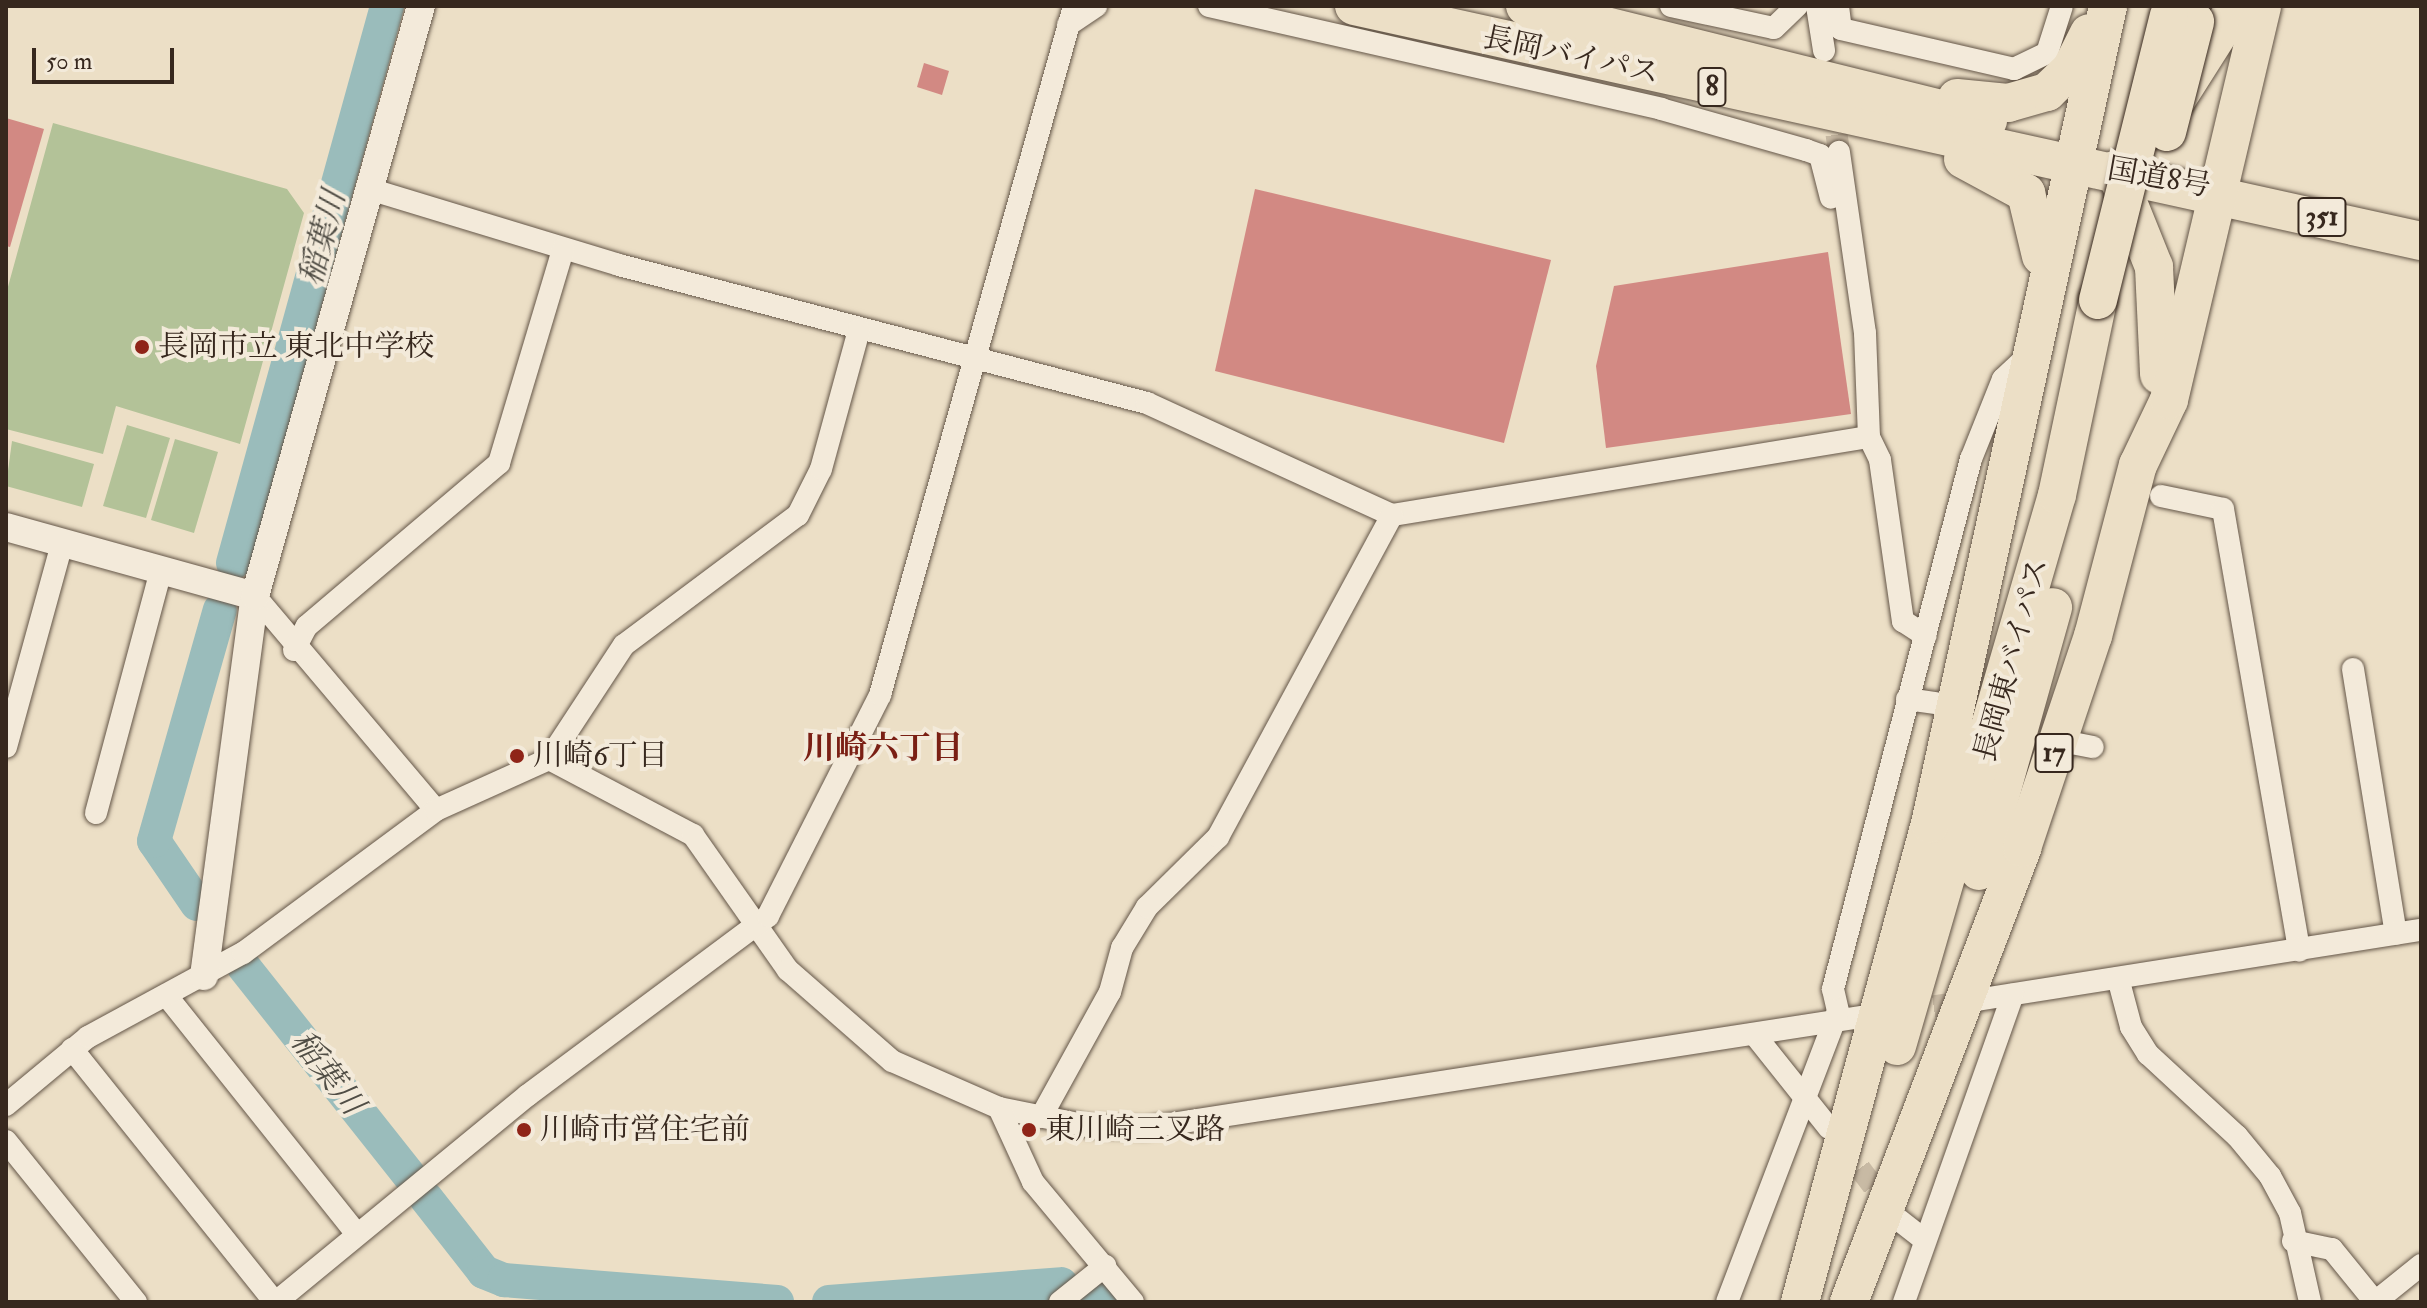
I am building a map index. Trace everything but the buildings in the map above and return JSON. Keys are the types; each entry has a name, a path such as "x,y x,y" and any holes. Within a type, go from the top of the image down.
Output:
{"highway":[{"name":"長岡バイパス","path":"1354,6 1808,74"},
{"name":"長岡バイパス","path":"1525,6 1808,74 2112,159"},
{"path":"1808,74 1984,103 2027,99 2071,69 2096,6"},
{"path":"2108,6 2086,102 2154,267 2161,323 2159,373 2138,465"},
{"path":"1800,1302 1914,889 2056,246 2112,159 2188,86 2236,6"},
{"path":"2222,195 2262,6"},
{"name":"長岡東バイパス","path":"1836,1302 1998,814 2111,302 2112,159 2183,12"},
{"path":"1808,74 1994,170 2026,193 2041,253 2030,354"},
{"name":"国道8号","path":"2112,159 2222,195"},
{"name":"351","path":"2222,195 2411,231"},
{"name":"17","path":"1849,1302 2022,848 2093,636 2138,465 2169,400 2222,195"},
{"name":"長岡東バイパス","path":"1808,1302 1968,821 2111,302"}],"street":[{"path":"204,976 255,596 421,6"},
{"path":"72,1049 275,1302 528,1095 754,929 790,876 880,695 1071,15 1096,6"},
{"path":"1209,6 1661,109 1820,155 1849,326 1870,386"},
{"path":"1671,6 1774,28 1797,6"},
{"path":"1808,74 1817,6"},
{"path":"1838,6 1841,29 2014,69 2047,53 2062,6"},
{"path":"1839,152 1870,386 1869,437 1880,460 1903,621 1926,636"},
{"path":"369,189 563,249 973,361 1147,403 1392,515 1869,437"},
{"path":"294,650 307,626 499,463 563,249"},
{"path":"6,1105 72,1049 204,976 436,810 549,759 624,645 798,515 821,469 859,330"},
{"path":"1733,1298 1804,1103 1829,1022 1838,1011 1833,989 1907,699 1991,406 2010,366 2030,354"},
{"path":"2161,496 2223,509 2299,950"},
{"path":"1041,1117 1110,992 1122,948 1147,907 1218,837 1392,515"},
{"path":"6,527 255,596 294,650 436,810"},
{"path":"6,747 62,543"},
{"path":"96,813 161,570"},
{"path":"2353,669 2396,934"},
{"path":"1907,699 1936,703"},
{"path":"549,759 693,835 722,868 754,929 788,970 892,1061 999,1108 1041,1117 1145,1128 1861,1017"},
{"path":"1977,1000 2421,930"},
{"path":"2118,978 2131,1027 2148,1054 2237,1136 2270,1176 2290,1213 2293,1241 2310,1302"},
{"path":"166,995 357,1234"},
{"path":"1904,1302 1923,1239 1978,1110 2013,995"},
{"path":"1754,1034 1804,1103 1829,1128"},
{"path":"999,1108 1033,1182 1133,1302"},
{"path":"6,1141 136,1302"},
{"path":"1899,1220 1923,1239"},
{"path":"2293,1241 2332,1249 2375,1302 2421,1265"},
{"path":"1060,1302 1105,1266"}],"green space":[{"name":"長岡市立 東北中学校","path":"53,123 287,189 304,213 240,444 116,406 103,454 6,429 6,294"},
{"path":"127,425 170,438 146,518 103,506"},
{"path":"175,439 218,452 194,533 151,520"},
{"path":"12,441 94,464 82,507 6,486"}],"waterway":[{"name":"稲葉川","path":"233,563 387,6"},
{"name":"稲葉川","path":"197,904 154,841 220,610"},
{"name":"稲葉川","path":"244,967 411,1178"},
{"name":"稲葉川","path":"426,1198 484,1272 504,1280 777,1302"},
{"name":"稲葉川","path":"829,1302 1061,1284"},
{"name":"稲葉川","path":"1096,1294 1109,1302"}],"tunnel":[{"path":"1832,102 1839,152"},
{"path":"1901,1011 1970,1001"},
{"path":"1840,1142 1891,1210"}],"place":[{"name":"長岡市立 東北中学校","path":"142,347"},
{"name":"川崎6丁目","path":"517,756"},
{"name":"川崎市営住宅前","path":"524,1130"},
{"name":"東川崎三叉路","path":"1029,1130"}],"district":[{"name":"川崎六丁目","path":"883,748"}]}
